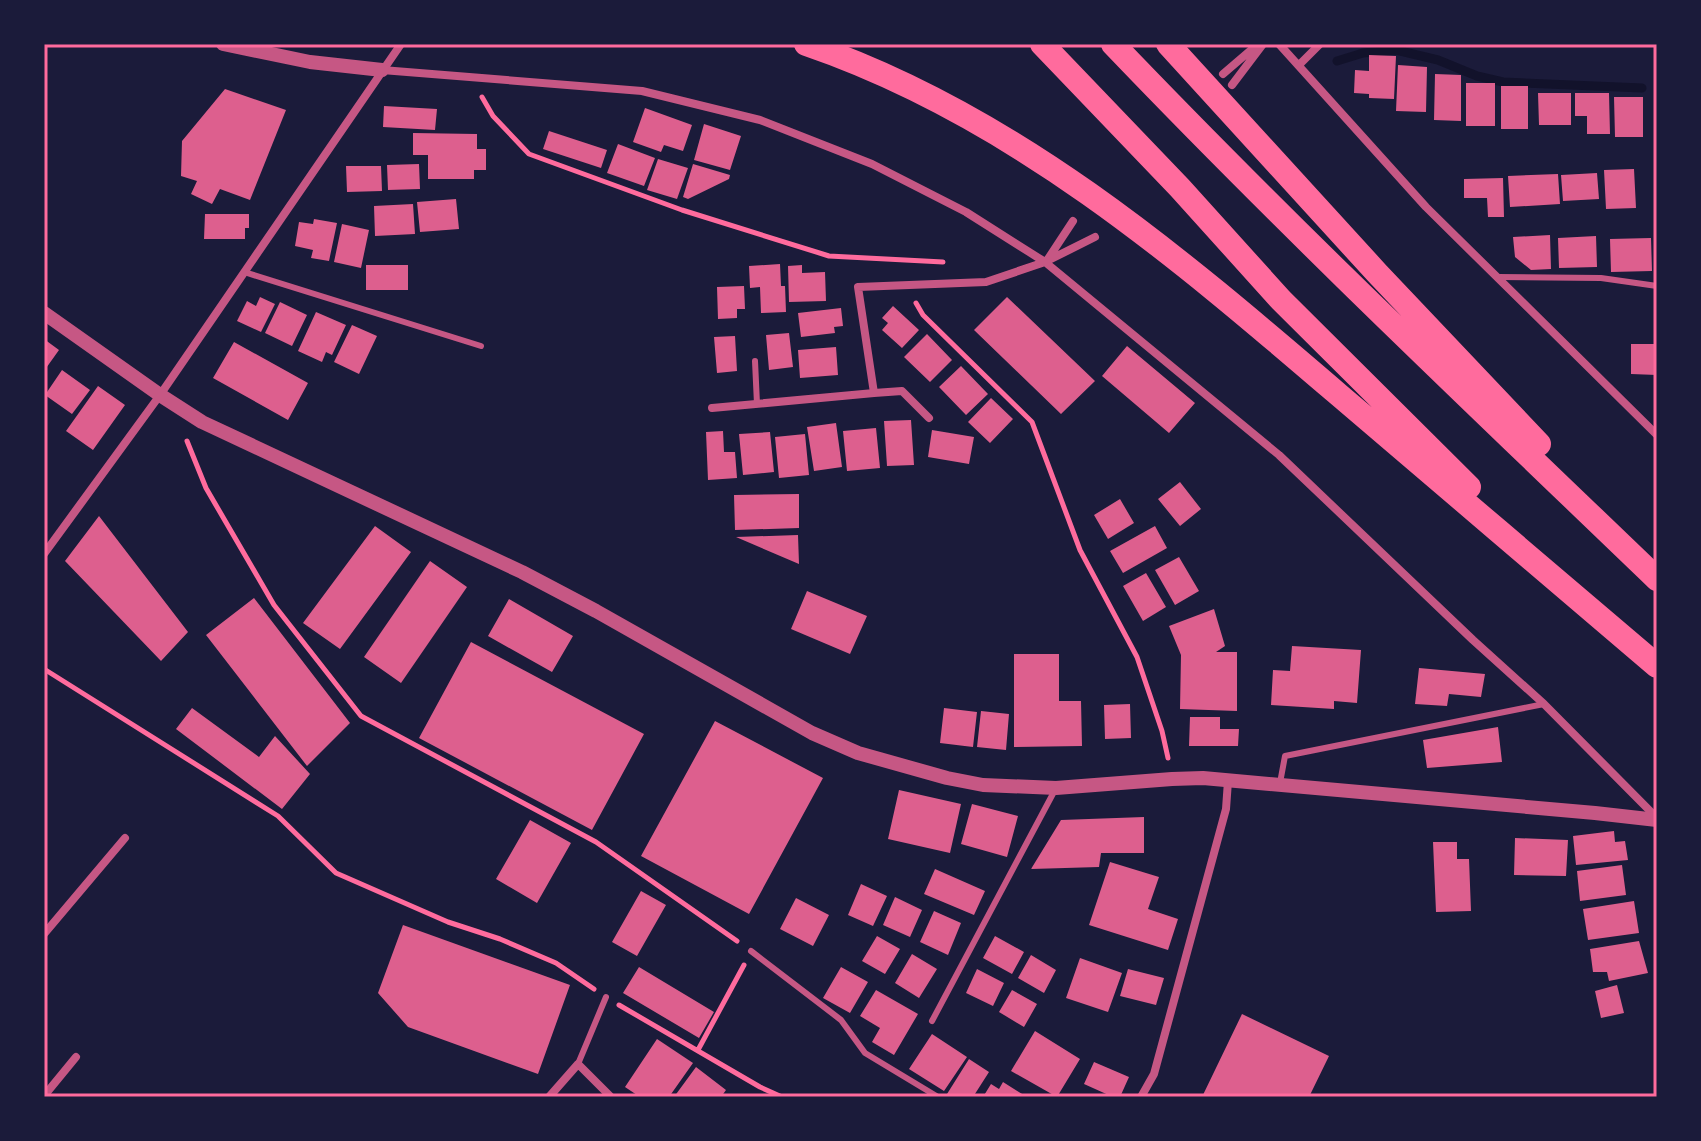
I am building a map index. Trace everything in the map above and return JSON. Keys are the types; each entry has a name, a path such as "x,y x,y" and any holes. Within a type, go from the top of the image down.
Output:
{"highway":[{"path":"806,44 925,93 1010,140 1153,239 1657,665"},
{"path":"1042,44 1180,188 1281,300 1482,500 1657,665"},
{"path":"1113,44 1358,291 1657,579"},
{"path":"1168,44 1377,273 1657,570"}],"street":[{"path":"223,44 310,62 642,91 760,120 872,164 966,212 1045,262 1279,455 1544,704 1657,819"},
{"path":"44,554 160,395 401,44"},
{"path":"1223,74 1261,44"},
{"path":"1232,85 1261,44"},
{"path":"1279,44 1426,207 1657,435"},
{"path":"1299,65 1320,44"},
{"path":"1045,262 1073,221"},
{"path":"874,393 858,287 986,282 1045,262 1095,237"},
{"path":"44,313 202,422 522,572 812,733 858,753 983,785 1056,788 1203,778 1657,819"},
{"path":"712,408 902,391 929,418"},
{"path":"1141,1097 1154,1074 1226,809 1228,781"},
{"path":"44,934 125,838"},
{"path":"44,1096 76,1057"},
{"path":"549,1097 578,1064 611,1097"}],"lane":[{"path":"244,272 481,346"},
{"path":"1498,277 1601,278 1657,286"},
{"path":"755,361 757,404"},
{"path":"1279,786 1285,756 1544,704"},
{"path":"932,1021 1056,788"},
{"path":"751,951 841,1020 865,1053 938,1097"},
{"path":"578,1064 606,997"}],"path":[{"path":"472,78 493,116 529,154 682,210 829,256 955,262"},
{"path":"897,258 905,284 923,315 1032,422 1080,550 1137,657 1162,731 1172,779"},
{"path":"160,395 183,431 206,488 274,605 361,716 596,842 751,951 698,1050"},
{"path":"44,669 278,816 336,873 448,922 500,939 556,963 606,997 782,1097"}],"building":[{"path":"1369,55 1396,56 1394,99 1369,98 1369,94 1354,93 1355,70 1369,71"},
{"path":"1398,65 1427,67 1426,112 1396,111"},
{"path":"1435,74 1461,75 1461,121 1434,120"},
{"path":"1466,83 1495,83 1495,126 1466,126"},
{"path":"1501,86 1528,86 1528,129 1501,129"},
{"path":"225,89 286,110 250,200 220,189 212,204 191,194 197,181 181,176 182,141"},
{"path":"1538,93 1571,93 1571,125 1539,125"},
{"path":"1575,93 1609,93 1610,134 1587,134 1587,116 1575,116"},
{"path":"1614,97 1643,97 1643,137 1615,137"},
{"path":"384,106 437,109 435,130 383,127"},
{"path":"645,108 692,125 683,151 664,145 661,152 633,142"},
{"path":"704,124 741,136 730,170 694,160"},
{"path":"549,131 607,150 601,168 543,149"},
{"path":"413,133 477,134 477,149 486,149 486,170 474,170 474,179 428,179 428,155 413,155"},
{"path":"618,144 655,158 644,186 607,173"},
{"path":"658,159 688,168 677,199 647,190"},
{"path":"419,164 420,189 388,190 387,165"},
{"path":"693,164 730,175 729,179 688,199 683,197"},
{"path":"346,166 381,166 382,191 347,192"},
{"path":"1634,169 1636,208 1606,209 1604,170"},
{"path":"1597,173 1599,199 1563,201 1561,175"},
{"path":"1558,174 1560,204 1510,207 1508,176"},
{"path":"1503,178 1504,217 1488,217 1487,198 1464,198 1464,179"},
{"path":"456,199 459,229 420,232 417,202"},
{"path":"413,204 415,234 375,236 374,206"},
{"path":"205,214 249,214 245,239 204,239"},
{"path":"314,219 337,223 329,261 311,258 313,250 295,246 299,222 313,224"},
{"path":"342,224 369,230 361,268 334,262"},
{"path":"1550,235 1551,269 1531,270 1515,257 1513,237"},
{"path":"1596,236 1597,267 1559,268 1558,238"},
{"path":"1651,238 1652,271 1611,272 1610,239"},
{"path":"780,264 786,312 761,313 760,287 750,288 749,266"},
{"path":"366,265 408,265 408,290 366,290"},
{"path":"802,265 802,273 825,272 826,301 789,302 788,266"},
{"path":"744,286 745,309 737,309 737,318 718,319 717,287"},
{"path":"260,297 275,304 261,332 237,321 247,301 256,306"},
{"path":"1007,297 1095,381 1061,414 974,330"},
{"path":"280,302 307,315 292,346 265,333"},
{"path":"893,306 919,330 902,348 882,330 888,323 882,318"},
{"path":"841,308 843,326 834,327 835,333 801,337 798,313"},
{"path":"316,312 346,325 332,355 326,352 322,362 298,351"},
{"path":"352,325 377,336 359,374 334,362"},
{"path":"789,333 793,367 769,370 766,335"},
{"path":"927,334 952,360 930,382 904,357"},
{"path":"735,336 737,371 717,373 714,337"},
{"path":"44,339 59,350 44,371"},
{"path":"234,342 308,383 288,420 213,378"},
{"path":"1631,344 1657,344 1657,375 1631,374"},
{"path":"1127,346 1195,403 1169,433 1102,376"},
{"path":"836,347 838,375 800,378 798,350"},
{"path":"961,366 988,394 966,415 939,387"},
{"path":"62,370 90,390 72,414 45,395"},
{"path":"98,386 125,405 93,450 66,431"},
{"path":"991,398 1013,419 990,443 968,422"},
{"path":"911,420 914,465 887,466 884,421"},
{"path":"836,423 842,467 814,471 807,427"},
{"path":"876,428 880,468 847,471 843,431"},
{"path":"932,430 974,437 969,464 928,457"},
{"path":"723,431 724,452 735,452 737,478 708,480 706,432"},
{"path":"770,432 774,472 743,475 739,434"},
{"path":"805,434 809,475 779,478 775,437"},
{"path":"1180,482 1201,509 1180,526 1158,499"},
{"path":"799,494 799,528 735,530 734,495"},
{"path":"1120,499 1134,523 1108,539 1094,515"},
{"path":"99,516 188,632 161,661 65,561"},
{"path":"375,526 411,552 340,649 303,623"},
{"path":"1155,526 1167,548 1123,573 1110,551"},
{"path":"798,535 799,564 736,537"},
{"path":"1179,557 1199,591 1175,605 1155,570"},
{"path":"430,561 467,587 401,683 364,657"},
{"path":"1146,573 1166,607 1143,621 1123,586"},
{"path":"807,591 867,616 850,654 791,629"},
{"path":"254,598 350,723 307,766 206,635"},
{"path":"509,599 573,636 552,672 488,636"},
{"path":"1214,609 1225,646 1216,652 1237,652 1237,711 1180,709 1181,655 1169,626"},
{"path":"471,642 644,734 592,830 419,738"},
{"path":"1292,646 1361,650 1357,703 1334,701 1334,709 1271,705 1273,670 1290,671"},
{"path":"1014,654 1059,654 1059,701 1081,701 1082,746 1014,747"},
{"path":"1419,668 1485,674 1481,697 1449,694 1447,706 1415,704"},
{"path":"1130,704 1131,738 1105,739 1104,705"},
{"path":"192,708 259,757 275,736 310,774 282,809 176,729"},
{"path":"944,708 977,712 973,747 940,743"},
{"path":"981,711 1009,714 1006,750 977,747"},
{"path":"1190,717 1220,717 1220,729 1239,729 1238,746 1189,746"},
{"path":"715,721 823,778 749,914 641,856"},
{"path":"1498,727 1502,762 1427,768 1423,740"},
{"path":"899,790 961,804 950,853 888,839"},
{"path":"972,804 1018,816 1007,857 961,844"},
{"path":"1144,817 1144,853 1101,853 1099,867 1031,869 1061,820"},
{"path":"530,820 571,843 537,903 496,879"},
{"path":"1614,831 1615,842 1625,841 1628,860 1576,865 1573,836"},
{"path":"1515,838 1568,840 1566,876 1514,875"},
{"path":"1433,842 1457,842 1457,859 1469,859 1471,911 1436,912"},
{"path":"1110,862 1159,877 1148,909 1178,919 1168,950 1089,925"},
{"path":"1622,865 1626,895 1580,901 1577,871"},
{"path":"935,869 985,891 974,915 924,894"},
{"path":"861,884 887,896 873,926 848,915"},
{"path":"641,891 666,905 637,956 612,942"},
{"path":"895,897 922,910 910,937 883,925"},
{"path":"796,898 829,915 813,946 780,929"},
{"path":"1634,901 1639,933 1588,940 1583,909"},
{"path":"934,911 961,923 948,955 920,942"},
{"path":"403,925 570,985 538,1074 408,1027 378,993"},
{"path":"877,936 900,949 885,974 862,961"},
{"path":"995,936 1024,952 1012,974 983,958"},
{"path":"1639,941 1648,973 1609,981 1607,972 1593,972 1590,949"},
{"path":"912,954 937,969 919,998 895,983"},
{"path":"1031,955 1056,970 1044,993 1018,978"},
{"path":"1080,958 1122,973 1108,1012 1066,998"},
{"path":"639,967 714,1012 699,1038 623,993"},
{"path":"841,967 868,982 850,1013 823,998"},
{"path":"977,969 1004,983 993,1006 966,993"},
{"path":"1128,969 1164,978 1156,1005 1120,996"},
{"path":"1617,985 1624,1013 1601,1018 1595,991"},
{"path":"876,990 918,1014 894,1055 872,1042 880,1028 860,1016"},
{"path":"1012,990 1037,1004 1024,1027 999,1012"},
{"path":"1242,1014 1329,1056 1309,1097 1202,1097"},
{"path":"1035,1031 1080,1059 1057,1097 1011,1071"},
{"path":"932,1034 967,1057 944,1091 909,1069"},
{"path":"657,1039 693,1063 669,1097 640,1097 625,1087"},
{"path":"969,1059 989,1072 973,1097 952,1097 947,1094"},
{"path":"1094,1062 1129,1077 1120,1097 1084,1084"},
{"path":"696,1067 726,1090 721,1097 674,1097"},
{"path":"1003,1082 1027,1097 983,1097 991,1084 999,1089"}],"waterway":[{"path":"1337,61 1363,53 1396,50 1438,60 1477,76 1503,82 1642,88"}]}
